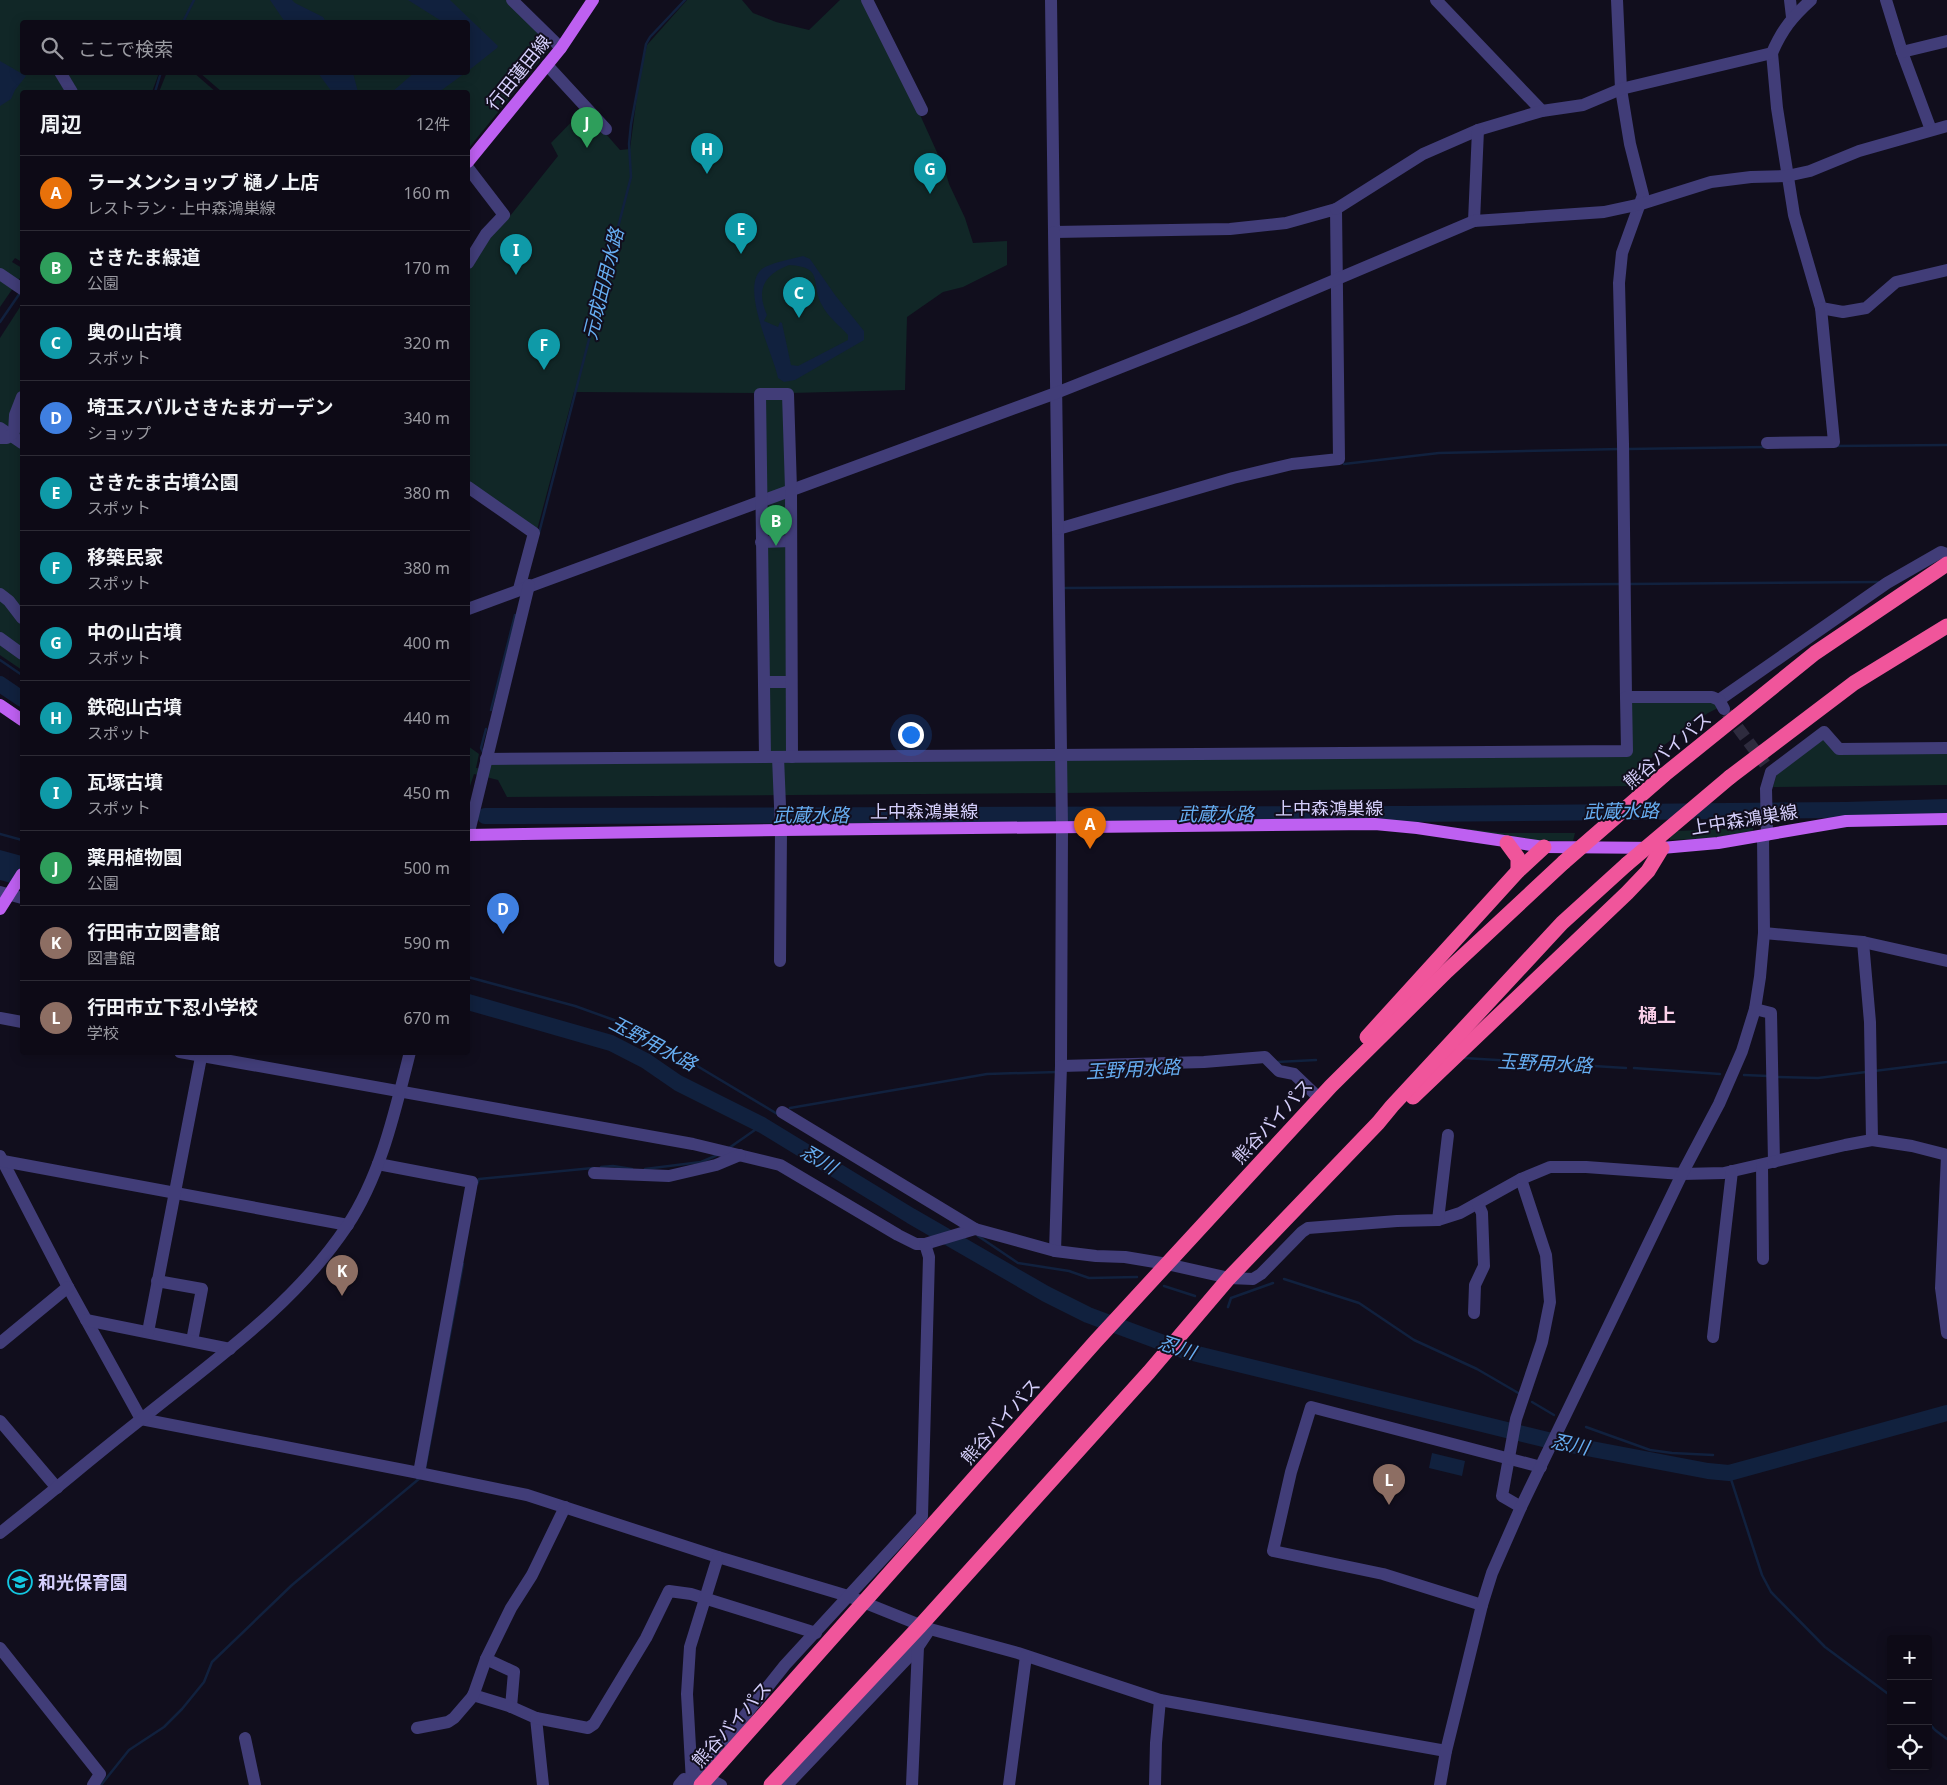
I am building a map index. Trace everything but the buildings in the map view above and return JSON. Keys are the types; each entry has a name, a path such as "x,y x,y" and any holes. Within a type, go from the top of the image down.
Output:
{"highway":[{"name":"熊谷バイパス","path":"697,1783 864,1602 1096,1341 1319,1098 1447,971 1564,862 1664,775 1815,654 1947,564"},
{"path":"771,1785 925,1628 1229,1278 1378,1124 1392,1106 1562,923 1627,864 1730,777 1854,683 1947,626"},
{"path":"1507,843 1518,858 1518,871"},
{"path":"1331,1086 1347,1058 1518,871 1544,847"},
{"path":"1378,1124 1399,1112 1627,893 1648,871 1662,848"}],"main road":[{"name":"行田蓮田線","path":"470,160 561,48 592,0"},
{"path":"0,705 20,719"},
{"name":"上中森鴻巣線","path":"470,833 780,826 1374,824 1417,828 1507,843 1544,847 1662,848 1711,844 1846,821 1947,819"},
{"path":"0,909 20,878"}],"street":[{"path":"512,0 561,48"},
{"path":"867,0 922,110"},
{"path":"1051,0 1062,824 1061,1066 1055,1251"},
{"path":"1436,0 1542,111"},
{"path":"486,759 1627,751 1619,284 1622,253 1641,204 1642,195 1630,144 1621,89 1617,0"},
{"path":"1790,0 1792,16"},
{"path":"1767,442 1834,442 1821,308 1794,215 1777,108 1772,54 1778,39 1792,16 1812,0"},
{"path":"1886,0 1902,52 1931,130"},
{"path":"1902,52 1947,41"},
{"path":"1054,232 1230,229 1286,223 1336,209 1423,154 1478,130 1542,111 1583,105 1621,89 1772,54"},
{"path":"547,65 606,130"},
{"path":"62,75 71,90"},
{"path":"470,608 1056,393 1243,319 1474,221 1604,212 1641,204 1711,182 1751,177 1787,176 1810,171 1859,151 1947,126"},
{"path":"1474,221 1478,130"},
{"path":"470,171 504,215 486,234 470,260"},
{"path":"1058,529 1233,478 1292,464 1339,459 1336,209"},
{"path":"1821,308 1843,312 1866,308 1896,282 1947,270"},
{"path":"0,274 20,287"},
{"path":"780,962 780,803 772,757 764,682 760,394 788,394 791,489 792,757"},
{"path":"6,437 15,428 15,415 20,402"},
{"path":"0,428 6,437 20,442"},
{"path":"470,488 534,533 524,587 470,824"},
{"path":"761,542 791,541"},
{"path":"1626,697 1712,697 1722,705 1887,583 1941,552 1947,554"},
{"path":"0,594 9,601 20,615"},
{"path":"0,638 20,653"},
{"path":"764,682 792,682"},
{"path":"1440,1785 1446,1750 1482,1605 1492,1573 1521,1507 1682,1174 1719,1104 1742,1051 1754,1009 1764,933 1768,768 1824,732 1839,749 1947,748"},
{"path":"1764,933 1863,942 1947,961"},
{"path":"1863,942 1870,1022 1872,1140"},
{"path":"1754,1009 1771,1013 1768,1164 1763,1259"},
{"path":"0,1018 20,1022"},
{"path":"148,1332 201,1055"},
{"path":"206,1055 693,1144 780,1164 898,1236 916,1244 928,1243 975,1229"},
{"path":"0,1534 230,1349 288,1297 317,1266 348,1226 369,1187 378,1164 409,1055"},
{"path":"1061,1066 1204,1062 1264,1057 1279,1071 1294,1074 1319,1098"},
{"path":"782,1112 975,1229 1055,1251 1125,1257 1229,1278 1253,1279 1261,1274 1308,1228 1397,1221 1438,1220 1460,1213 1521,1179 1550,1167 1586,1167 1682,1174 1732,1171 1872,1140 1912,1146 1947,1155 1941,1280 1947,1333"},
{"path":"1438,1220 1448,1135"},
{"path":"594,1173 670,1176 716,1165 740,1155"},
{"path":"2,1158 348,1226"},
{"path":"2,1158 68,1287 141,1419 527,1495 718,1557 848,1596 925,1628 1026,1656 1160,1700 1446,1750"},
{"path":"378,1164 472,1182 419,1473"},
{"path":"1713,1337 1732,1171"},
{"path":"1521,1179 1546,1255 1550,1302 1542,1342 1516,1419 1502,1496 1521,1507"},
{"path":"1474,1314 1475,1284 1484,1266 1482,1213 1478,1204"},
{"path":"697,1783 785,1665 922,1516 928,1243"},
{"path":"158,1282 202,1289 192,1341"},
{"path":"0,1343 68,1287"},
{"path":"86,1320 230,1349"},
{"path":"1482,1605 1384,1574 1273,1550 1291,1472 1310,1407 1509,1456 1541,1467"},
{"path":"2,1429 57,1488"},
{"path":"417,1728 448,1722 454,1718 473,1695 486,1659 511,1608 532,1575 565,1506"},
{"path":"697,1783 687,1694 690,1647 718,1557"},
{"path":"473,1695 511,1707 536,1718 588,1728 594,1724 646,1638 669,1591 704,1598 816,1632"},
{"path":"912,1785 918,1647 925,1628"},
{"path":"787,1785 918,1647"},
{"path":"0,1648 100,1774 92,1785"},
{"path":"1009,1785 1026,1656"},
{"path":"486,1659 514,1672 511,1707"},
{"path":"1155,1785 1160,1700"},
{"path":"536,1718 543,1785"},
{"path":"245,1738 255,1785"}],"green space":[{"path":"0,0 507,0 552,46 470,147 470,90 220,90 202,75 470,75 470,20 20,20 20,75 158,75 153,90 20,90 20,261 15,258 12,262 20,267 20,278 0,307"},
{"path":"687,0 742,0 753,13 776,22 809,30 840,0 865,0 892,53 945,170 973,243 1007,241 1007,265 963,287 943,292 907,317 905,390 791,393 795,759 1627,753 1629,701 1713,701 1718,708 1708,713 1656,751 1634,786 507,797 498,780 474,774 470,786 470,747 479,754 476,768 488,769 490,762 761,760 758,393 574,392 537,530 470,486 470,265 489,234 510,216 558,156 551,143 584,109 620,150 630,149 640,73 647,45"},
{"path":"166,75 196,75 214,90 160,90"},
{"path":"20,307 20,669 0,655 0,338"},
{"path":"1819,738 1827,740 1838,752 1947,751 1947,785 1773,787 1777,773"},
{"path":"1753,828 1753,831 1713,838 1670,840 1670,836 1675,831"},
{"path":"1469,829 1501,833 1575,833 1573,841 1531,840 1469,831"}],"water":[{"path":"270,0 292,0 323,17 325,20 284,20"},
{"path":"408,0 450,0 498,46 470,69 470,20 440,20"},
{"path":"0,61 20,73 20,75 26,76 15,90 11,99 0,106"},
{"path":"319,75 354,75 357,90 331,90"},
{"path":"412,75 462,75 442,90 394,90"},
{"path":"803,256 810,259 835,295 864,331 864,340 795,380 784,382 778,378 764,337 755,303 754,287 757,275 765,267","holes":["789,265 800,266 812,273 824,309 848,335 848,340 798,366 791,365 782,323 780,322 778,327 764,321 767,315 762,291 768,279 780,269"]},
{"path":"0,850 20,855 20,885 0,880"},
{"path":"1432,1453 1465,1461 1462,1476 1429,1468"}],"waterway":[{"path":"184,20 194,0"},
{"name":"元成田用水路","path":"539,533 631,177 629,144 631,124 646,44 650,37 685,0"},
{"path":"156,90 160,75"},
{"path":"0,322 20,293"},
{"path":"1835,446 1947,445"},
{"path":"1628,449 1765,447"},
{"path":"1344,464 1439,453 1620,449"},
{"path":"1629,584 1879,582"},
{"path":"1065,588 1621,584"},
{"name":"元成田用水路","path":"491,710 515,615"},
{"name":"元成田用水路","path":"0,660 20,674"},
{"name":"武蔵水路","path":"0,684 20,698"},
{"name":"元成田用水路","path":"483,752 481,748 486,729"},
{"name":"武蔵水路","path":"485,816 1407,814 1845,810 1947,807"},
{"name":"玉野用水路","path":"0,834 20,839"},
{"name":"玉野用水路","path":"470,978 575,1006 614,1020 652,1039 779,1115"},
{"name":"忍川","path":"470,1003 611,1043 646,1061 678,1083 762,1125 911,1216 1046,1294 1088,1315 1185,1351 1560,1443 1708,1471 1729,1473 1947,1413"},
{"name":"玉野用水路","path":"1464,1058 1626,1068"},
{"name":"玉野用水路","path":"1277,1062 1316,1060"},
{"name":"玉野用水路","path":"1874,1071 1947,1062"},
{"name":"玉野用水路","path":"1634,1068 1720,1074"},
{"name":"玉野用水路","path":"790,1108 987,1074 1057,1072"},
{"name":"玉野用水路","path":"1777,1077 1818,1078 1866,1072"},
{"name":"玉野用水路","path":"1744,1075 1768,1076"},
{"path":"729,1148 762,1125"},
{"path":"645,1169 701,1162 720,1154"},
{"path":"601,1167 613,1166 632,1169"},
{"path":"477,1184 479,1179 593,1168"},
{"path":"978,1236 1018,1263 1069,1271 1089,1278 1137,1277"},
{"path":"425,1469 463,1264"},
{"path":"1284,1279 1359,1303 1414,1340 1477,1369 1520,1394"},
{"path":"1228,1307 1231,1298 1273,1283"},
{"path":"1164,1286 1195,1296"},
{"path":"1532,1402 1554,1415"},
{"path":"1586,1427 1650,1450 1713,1455"},
{"path":"1729,1473 1762,1575 1771,1592 1825,1647 1887,1693"},
{"path":"101,1785 129,1750 164,1727 182,1709 204,1682 212,1662 292,1585 420,1478"},
{"path":"1931,1725 1947,1739"}],"tunnel":[{"path":"1727,713 1765,764"}],"place":[{"name":"薬用植物園","path":"587,148"},
{"name":"鉄砲山古墳","path":"707,174"},
{"name":"中の山古墳","path":"930,194"},
{"name":"さきたま古墳公園","path":"741,254"},
{"name":"瓦塚古墳","path":"516,275"},
{"name":"奥の山古墳","path":"799,318"},
{"name":"移築民家","path":"544,370"},
{"name":"さきたま緑道","path":"776,546"},
{"name":"ラーメンショップ 樋ノ上店","path":"1090,849"},
{"name":"埼玉スバルさきたまガーデン","path":"503,934"},
{"name":"行田市立図書館","path":"342,1296"},
{"name":"行田市立下忍小学校","path":"1389,1505"},
{"name":"和光保育園","path":"20,1582"}],"district":[{"name":"樋上","path":"1657,1015"}]}
